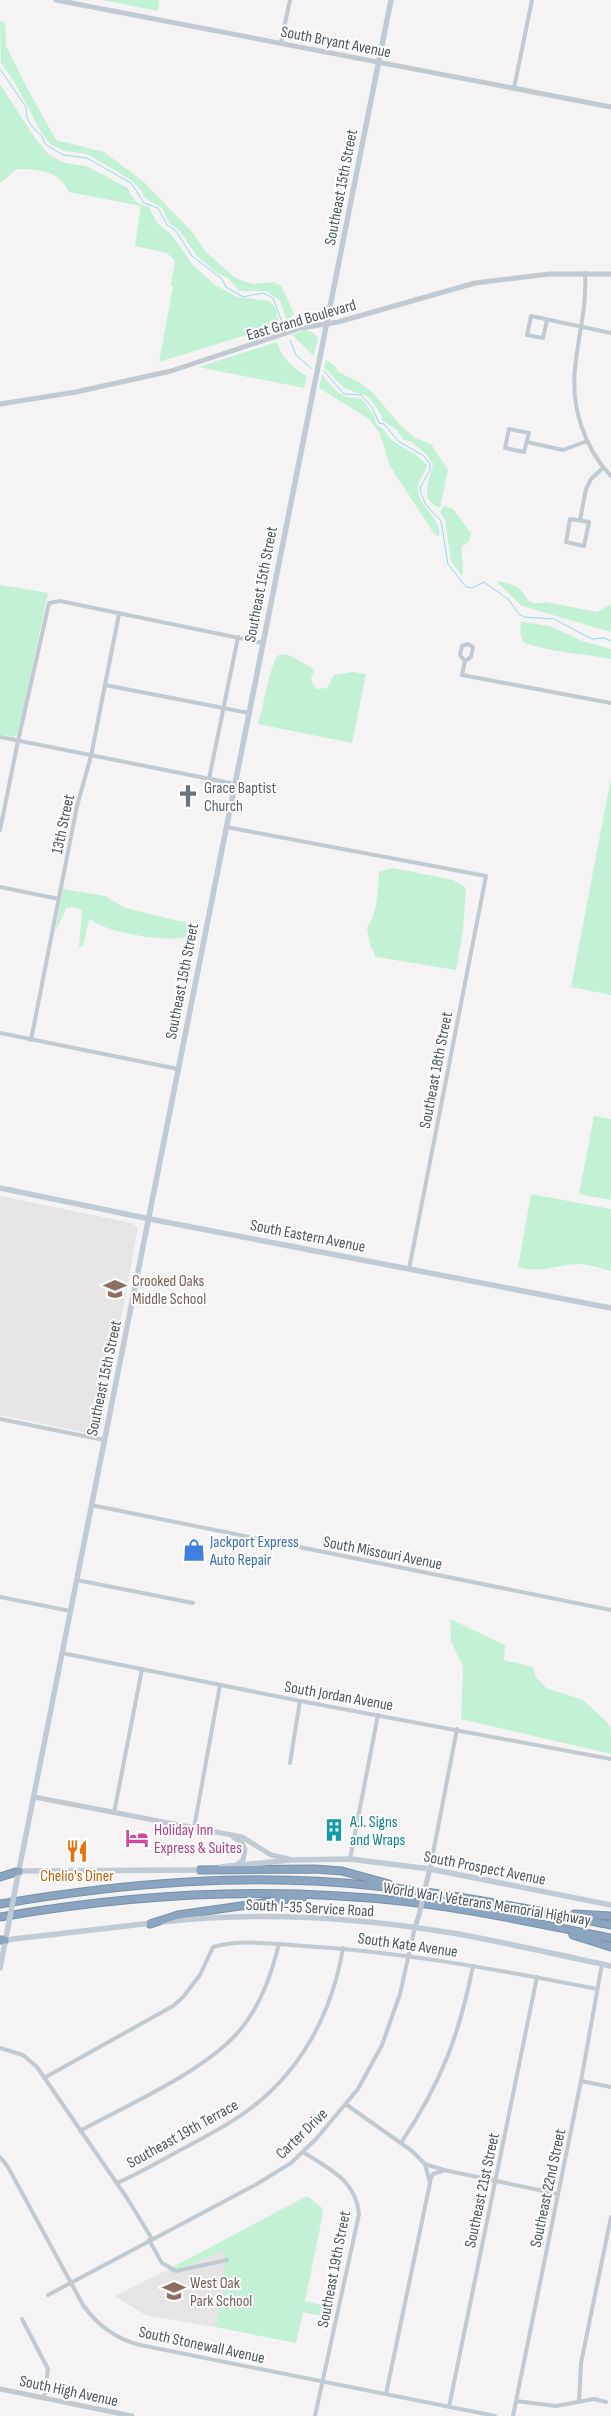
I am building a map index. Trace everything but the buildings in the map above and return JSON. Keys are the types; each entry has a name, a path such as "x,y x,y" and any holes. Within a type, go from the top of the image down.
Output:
{"highway":[{"path":"200,1870 290,1868 342,1871 414,1890"},
{"path":"0,1877 19,1871"},
{"name":"World War I Veterans Memorial Highway","path":"0,1904 70,1892 180,1881 297,1880 414,1890 611,1925"},
{"name":"World War I Veterans Memorial Highway","path":"0,1917 105,1901 167,1896 234,1893 326,1894 412,1902 611,1938"},
{"path":"150,1924 178,1915 326,1894"},
{"path":"551,1914 611,1916"},
{"path":"546,1926 611,1947"}],"main road":[{"name":"Southeast 15th Street","path":"0,1968 3,1940 8,1928 16,1890 391,0"},
{"name":"South Eastern Avenue","path":"0,1188 150,1219 611,1308"},
{"name":"South Prospect Avenue","path":"292,1860 350,1859 430,1870 611,1905"},
{"path":"19,1871 200,1870 292,1860"},
{"name":"South I-35 Service Road","path":"3,1940 209,1918 330,1919 415,1928 486,1939 611,1966"}],"street":[{"name":"South Bryant Avenue","path":"56,0 611,107"},
{"path":"281,42 290,0"},
{"path":"514,88 532,0"},
{"path":"586,273 586,296 575,368 575,395 579,421 587,441 603,468 611,476"},
{"name":"East Grand Boulevard","path":"0,404 76,392 157,375 200,363 301,328 326,324 475,283 550,274 611,274"},
{"path":"547,320 543,338 527,335 531,316 611,333"},
{"path":"509,429 529,433 527,442 524,452 505,448 509,429"},
{"path":"527,442 564,450 587,441"},
{"path":"580,520 586,489 591,479 603,468"},
{"path":"570,519 580,520 589,522 584,546 566,542 570,519"},
{"path":"0,830 46,608 49,603 60,600 263,643"},
{"name":"13th Street","path":"31,1040 77,806 91,756 119,614"},
{"path":"209,780 222,708 238,637"},
{"path":"465,661 460,656 462,646 468,644 473,647 471,657 465,661 462,675 611,703"},
{"path":"105,685 249,713"},
{"path":"0,737 234,784"},
{"name":"Southeast 18th Street","path":"226,827 486,876 408,1269"},
{"path":"0,887 58,899"},
{"path":"0,1033 178,1069"},
{"path":"0,1419 104,1440"},
{"name":"South Missouri Avenue","path":"91,1505 611,1610"},
{"path":"76,1580 193,1603"},
{"path":"0,1597 70,1611"},
{"name":"South Jordan Avenue","path":"62,1653 300,1701 611,1759"},
{"path":"114,1813 142,1669"},
{"path":"194,1828 220,1685"},
{"path":"290,1763 300,1701"},
{"path":"350,1859 378,1715"},
{"path":"430,1870 457,1729"},
{"name":"South Prospect Avenue","path":"34,1797 247,1839 271,1855 292,1860"},
{"path":"233,1837 242,1843 245,1849 243,1860 235,1866"},
{"name":"Carter Drive","path":"48,2295 257,2184 291,2163 347,2105 366,2077 382,2045 400,1994 430,1870"},
{"name":"South Kate Avenue","path":"44,2078 173,2006 183,1997 200,1975 213,1947 225,1944 279,1944 408,1955 597,1989"},
{"path":"80,2131 192,2070 232,2040 259,2002 273,1969 279,1944"},
{"name":"Southeast 19th Terrace","path":"117,2183 224,2126 264,2098 296,2063 316,2032 334,1988 343,1948"},
{"name":"Southeast 22nd Street","path":"513,2416 581,2082 602,1964"},
{"path":"402,2143 428,2101 448,2058 460,2024 474,1966"},
{"name":"Southeast 21st Street","path":"449,2407 537,1978"},
{"path":"0,2048 27,2058 34,2064 117,2183 162,2262 176,2271 227,2260"},
{"path":"581,2082 611,2087"},
{"path":"347,2105 402,2143 425,2164 496,2182 558,2194"},
{"name":"Southeast 19th Street","path":"303,2152 342,2178 353,2190 358,2201 359,2214 315,2416"},
{"name":"South Stonewall Avenue","path":"0,2157 8,2167 70,2283 94,2319 107,2331 123,2340 495,2416"},
{"path":"425,2164 430,2183"},
{"path":"386,2394 430,2183 433,2174 444,2170"},
{"path":"579,2402 582,2363 611,2217"},
{"path":"22,2319 48,2369 44,2398"},
{"name":"South High Avenue","path":"0,2389 132,2416"},
{"path":"516,2401 556,2406 594,2400 606,2402"}],"shaded area":[{"path":"0,1196 132,1223 138,1228 101,1428 97,1435 0,1415"},
{"name":"West Oak Park School","path":"224,2251 224,2286 215,2327 145,2315 115,2296 171,2268 183,2268"}],"green space":[{"path":"103,0 159,0 158,11"},
{"path":"0,21 5,22 6,46 56,140 104,152 144,182 194,234 205,251 235,278 252,284 275,282 275,284 281,285 294,314 287,320 280,301 267,291 239,291 228,278 217,273 196,255 180,231 170,224 162,208 144,197 142,191 131,180 87,154 64,151 50,144 40,130 14,81 1,63"},
{"path":"0,84 35,138 49,155 65,163 86,166 128,188 136,201 141,205 149,207 157,223 171,234 192,264 215,285 237,297 270,301 276,309 280,329 263,335 249,334 159,362 173,287 171,285 175,261 167,253 135,246 141,206 69,192 65,184 48,172 17,169 0,183"},
{"path":"306,330 312,332 318,338 314,356 292,335"},
{"path":"277,342 281,353 288,362 307,376 304,388 198,367"},
{"path":"326,360 334,365 338,372 359,382 373,393 400,425 415,438 431,444 448,470 440,508 429,500 427,495 433,464 426,454 411,441 404,440 397,430 382,420 382,416 369,397 344,388 324,367"},
{"path":"322,374 342,395 361,398 374,415 377,426 394,442 416,455 427,465 418,491 423,503 438,525 439,536 435,535 390,466 380,434 369,419 319,388"},
{"path":"444,506 453,509 471,533 469,542 462,546 462,576 451,561 445,520 440,512"},
{"path":"496,581 518,587 529,601 535,603 546,602 597,612 610,605 611,600 611,632 522,606"},
{"path":"0,585 48,593 18,733 14,737 0,735"},
{"path":"521,622 550,626 582,641 611,649 611,659 556,651 523,642 520,632"},
{"path":"282,654 291,656 312,668 314,671 311,679 316,689 327,688 334,675 353,672 366,674 352,743 258,724 268,681 277,656"},
{"path":"611,778 611,995 571,987"},
{"path":"393,868 453,880 466,888 463,930 456,970 376,957 370,945 367,928 371,922 378,894 379,872"},
{"path":"63,889 105,896 125,908 192,924 191,934 172,939 142,936 111,929 89,920 83,946 79,947 82,910 73,907 66,908 55,933"},
{"path":"594,1116 611,1119 611,1200 579,1194"},
{"path":"531,1194 611,1209 611,1271 580,1264 543,1269 518,1267"},
{"path":"450,1619 505,1645 504,1660 533,1667 536,1677 546,1688 583,1700 607,1722 611,1729 611,1754 461,1719 463,1667 451,1641"},
{"path":"307,2196 322,2208 323,2213 305,2301 334,2308 332,2318 303,2312 296,2343 215,2327 224,2286 224,2251 183,2268 171,2268"}],"waterway":[{"path":"0,69 26,107 27,118 32,127 42,136 45,144 63,155 87,158 131,183 144,203 158,208 167,225 176,231 192,256 222,279 226,287 243,297 263,293 273,298 282,322 286,326"},
{"path":"290,340 296,355 311,368"},
{"path":"324,371 344,394 361,395 372,407 379,423 384,424 398,441 424,456 430,464 430,470 420,491 426,505 441,521 448,564 466,587 472,588 484,582 509,600 519,614 524,617 554,619 592,639 604,638 611,641"}],"place":[{"name":"Grace Baptist Church","path":"188,796"},
{"name":"Crooked Oaks Middle School","path":"115,1289"},
{"name":"Jackport Express Auto Repair","path":"194,1550"},
{"name":"A.I. Signs and Wraps","path":"334,1830"},
{"name":"Holiday Inn Express & Suites","path":"137,1838"},
{"name":"Chelio's Diner","path":"77,1851"},
{"name":"West Oak Park School","path":"174,2291"}]}
